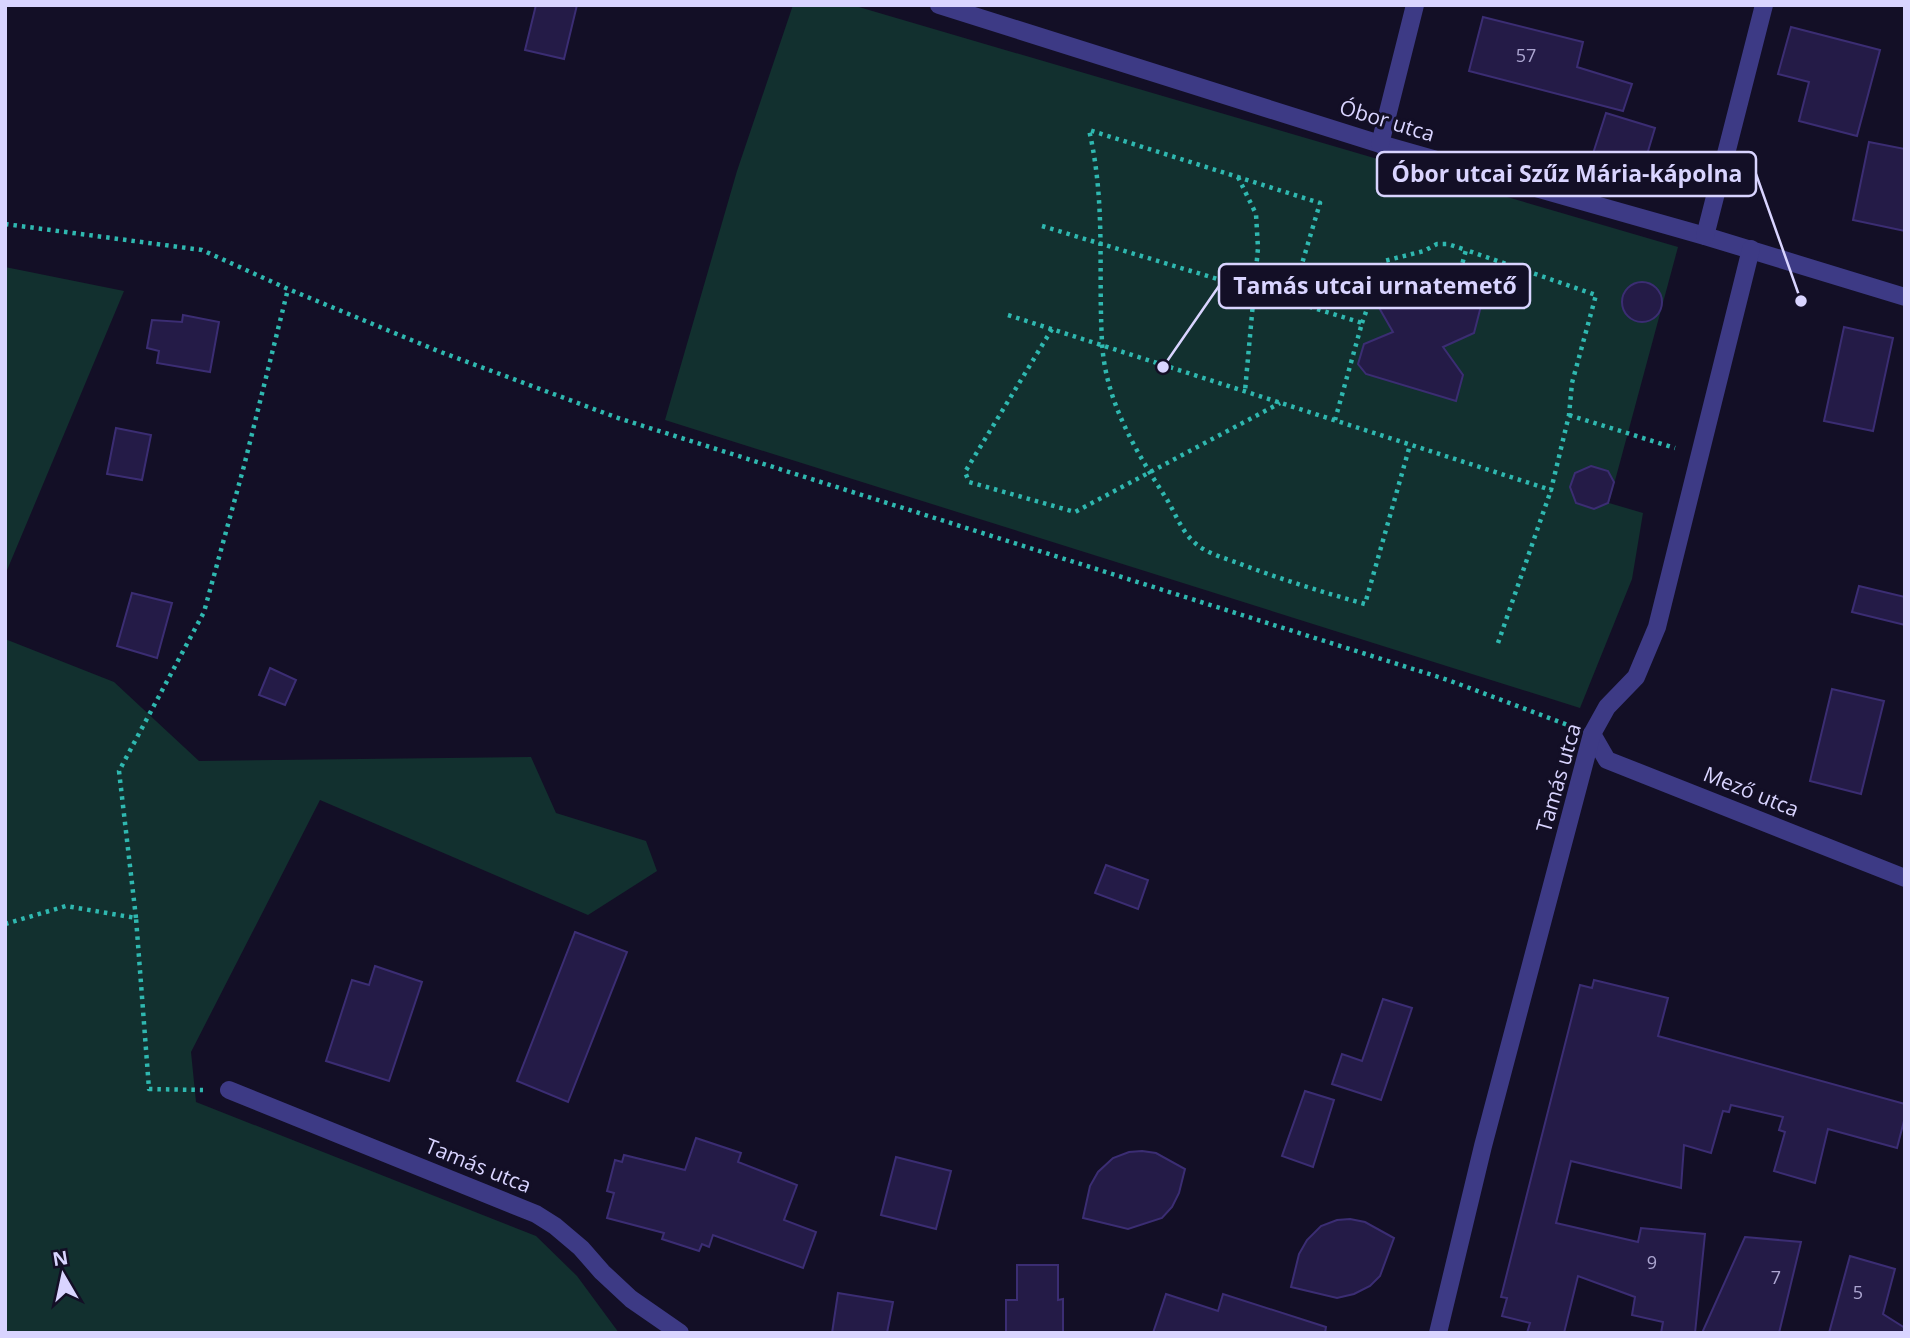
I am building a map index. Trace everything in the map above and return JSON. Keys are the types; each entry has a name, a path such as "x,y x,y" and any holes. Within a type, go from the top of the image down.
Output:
{"street":[{"name":"Óbor utca","path":"939,5 1380,144 1705,236 1905,297"},
{"path":"1380,144 1415,5"},
{"path":"1705,236 1764,5"},
{"name":"Tamás utca","path":"1438,1333 1483,1146 1592,734 1607,707 1636,677 1657,628 1751,250"},
{"name":"Mező utca","path":"1592,734 1607,760 1905,878"},
{"name":"Tamás utca","path":"229,1090 536,1214 581,1248 631,1299 680,1333"}],"path":[{"path":"1287,299 1293,294 1320,203 1089,130 1100,187 1100,295 1104,368 1119,416 1148,473 1195,543 1218,555 1294,584 1365,604 1410,445"},
{"path":"1238,177 1256,214 1258,248 1245,391"},
{"path":"5,225 202,250 438,351 618,418 1448,680 1592,734"},
{"path":"1042,226 1287,299 1291,305 1307,306 1362,323"},
{"path":"1335,420 1362,323 1384,261 1424,251 1437,244 1448,244 1596,295 1572,383 1569,415 1551,490 1498,643"},
{"path":"1457,283 1466,250"},
{"path":"229,1090 149,1089 136,918 119,771 204,612 288,289"},
{"path":"1293,294 1303,296 1307,306"},
{"path":"1008,315 1551,490"},
{"path":"1052,329 965,472 969,482 1076,512 1280,403"},
{"path":"1569,415 1700,455"},
{"path":"5,924 66,906 136,918"}],"green space":[{"path":"793,5 852,5 1678,247 1609,503 1643,513 1632,579 1580,708 665,420 737,171"},
{"path":"5,267 124,291 5,575"},
{"path":"5,639 114,682 199,761 531,757 556,813 646,841 657,871 588,915 320,800 191,1052 196,1102 536,1236 577,1276 619,1333 5,1333"}],"building":[{"path":"536,5 577,5 564,59 525,50"},
{"path":"1483,17 1583,42 1577,67 1632,84 1623,111 1469,71"},
{"path":"1791,27 1880,50 1857,136 1799,121 1809,82 1778,74"},
{"path":"1606,113 1655,128 1639,181 1589,166"},
{"path":"1869,142 1905,149 1905,231 1853,220"},
{"path":"1388,278 1481,306 1474,333 1443,347 1463,375 1456,401 1366,374 1358,364 1364,344 1393,332 1378,306"},
{"path":"1642,282 1650,283 1656,288 1661,294 1661,310 1656,316 1650,321 1642,322 1634,321 1628,316 1623,310 1622,302 1623,294 1628,288 1634,283"},
{"path":"183,315 219,322 210,372 157,363 159,351 147,348 152,320 182,322"},
{"path":"1844,327 1893,338 1873,431 1824,421"},
{"path":"116,428 151,435 142,480 107,474"},
{"path":"1591,466 1608,471 1614,482 1608,503 1594,509 1576,503 1570,487 1575,473"},
{"path":"1859,586 1905,597 1905,625 1852,612"},
{"path":"132,593 172,603 157,658 117,646"},
{"path":"270,668 296,680 285,705 259,695"},
{"path":"1832,689 1884,701 1861,794 1810,781"},
{"path":"1106,865 1148,880 1138,909 1095,893"},
{"path":"575,932 627,952 568,1102 517,1081"},
{"path":"375,966 422,982 389,1081 326,1061 352,980 369,985"},
{"path":"1594,980 1668,998 1658,1036 1905,1104 1905,1117 1897,1148 1828,1129 1815,1183 1774,1171 1785,1132 1779,1130 1783,1117 1731,1105 1729,1112 1723,1111 1711,1153 1684,1145 1681,1188 1571,1161 1556,1223 1638,1242 1641,1228 1705,1234 1695,1333 1661,1333 1663,1322 1632,1315 1635,1297 1578,1276 1564,1333 1527,1333 1530,1323 1502,1316 1507,1298 1501,1297 1580,985 1592,988"},
{"path":"1383,999 1412,1008 1381,1100 1332,1084 1342,1054 1362,1061"},
{"path":"1305,1091 1334,1100 1313,1167 1282,1156"},
{"path":"696,1138 741,1153 738,1162 797,1185 784,1220 816,1232 803,1268 713,1235 709,1247 702,1244 699,1251 662,1239 664,1233 607,1218 614,1193 607,1191 615,1160 622,1162 624,1155 685,1170"},
{"path":"1142,1151 1156,1153 1185,1169 1172,1207 1162,1218 1128,1229 1083,1218 1090,1186 1098,1172 1113,1158"},
{"path":"896,1157 951,1171 936,1229 881,1215"},
{"path":"1350,1219 1365,1222 1394,1238 1380,1276 1370,1286 1337,1298 1291,1287 1299,1254 1307,1240 1321,1226"},
{"path":"1745,1237 1801,1242 1779,1333 1702,1333"},
{"path":"1850,1256 1895,1269 1883,1314 1905,1328 1905,1333 1829,1333"},
{"path":"1017,1265 1058,1265 1058,1300 1063,1299 1063,1333 1006,1333 1006,1300 1017,1300"},
{"path":"838,1293 893,1302 887,1333 832,1333"},
{"path":"1166,1294 1218,1311 1223,1294 1326,1327 1325,1333 1153,1333"}],"place":[{"name":"Óbor utcai Szűz Mária-kápolna","path":"1801,301"},
{"name":"Tamás utcai urnatemető","path":"1163,367"}]}
